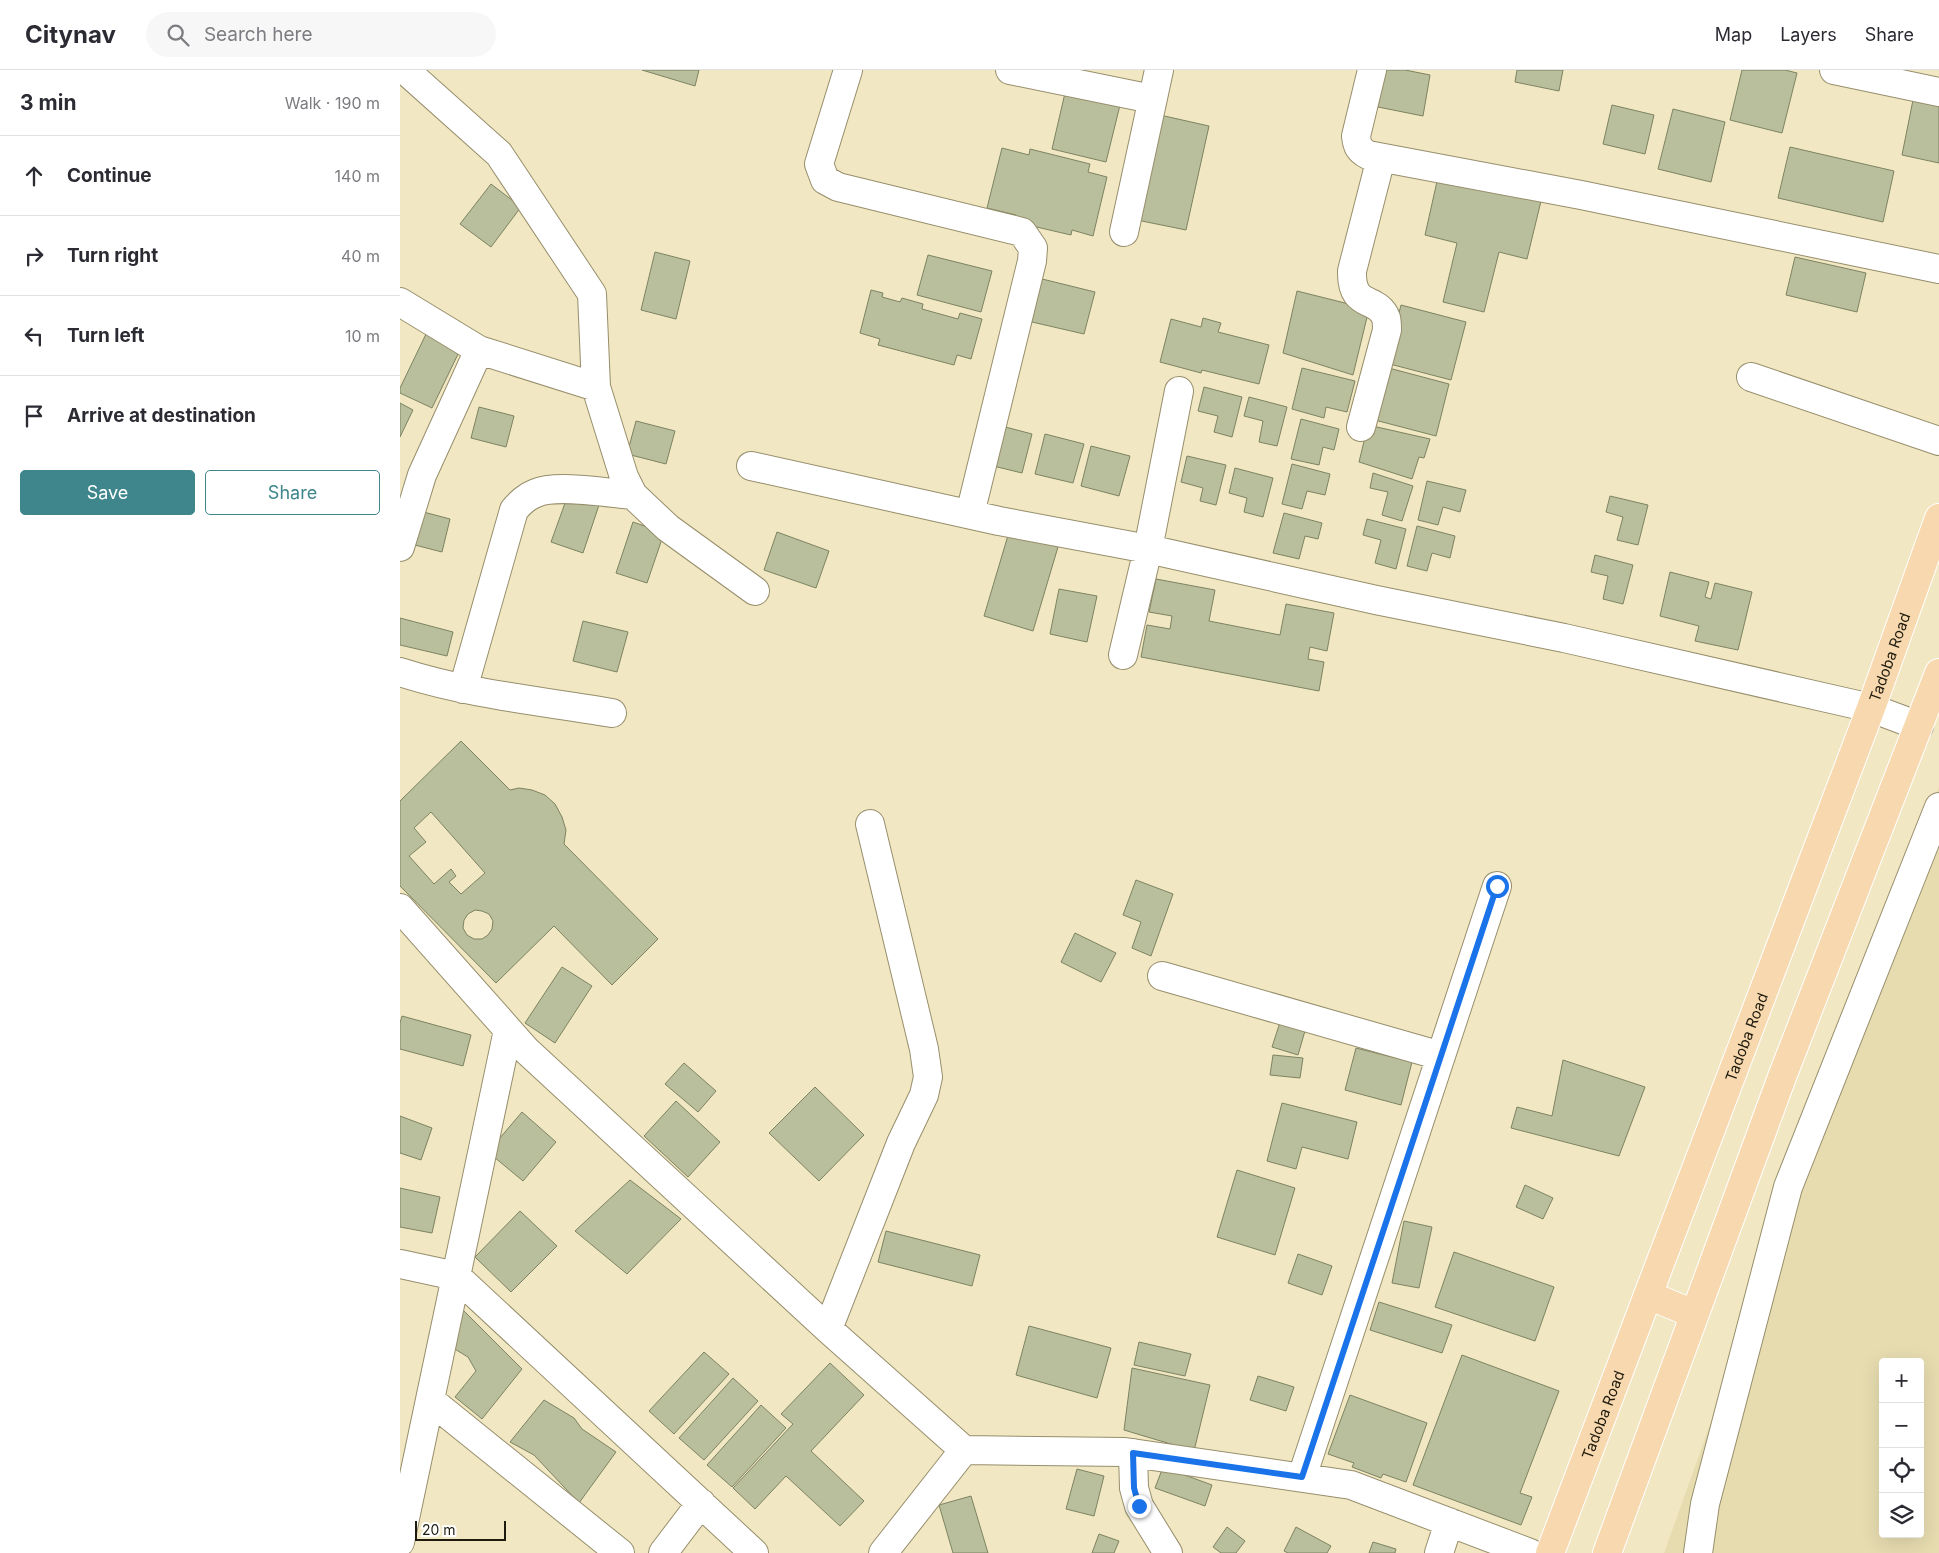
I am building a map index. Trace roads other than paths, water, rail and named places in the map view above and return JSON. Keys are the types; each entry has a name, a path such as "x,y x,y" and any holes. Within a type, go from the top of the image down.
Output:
{"main road":[{"name":"Tadoba Road","path":"1550,1553 1871,708 1939,518"},
{"path":"1607,1553 1782,1077 1939,673"},
{"path":"1648,1294 1694,1314"}],"street":[{"path":"405,70 500,154 592,294 596,387 624,477 633,495 668,528 755,591"},
{"path":"848,70 819,164 825,180 838,187 1022,232 1033,248 1032,261 970,514"},
{"path":"1010,70 1152,99"},
{"path":"1124,232 1159,70"},
{"path":"1372,70 1356,136 1360,151 1380,158 1581,195 1939,269"},
{"path":"1834,70 1939,92"},
{"path":"1362,427 1387,330 1386,318 1381,310 1355,293 1352,285 1352,271 1380,158"},
{"path":"400,302 479,350 596,387"},
{"path":"400,547 422,474 479,350"},
{"path":"1751,377 1939,441"},
{"path":"1123,655 1148,549 1179,391"},
{"path":"751,466 970,514 1148,549 1376,600 1564,638 1871,708 1918,726"},
{"path":"463,689 514,510 524,499 537,492 552,489 633,495"},
{"path":"400,672 438,684 463,689 612,713"},
{"path":"1698,1553 1705,1504 1788,1187 1939,807"},
{"path":"828,1329 901,1143 924,1095 928,1077 924,1049 870,824"},
{"path":"1302,1477 1497,886"},
{"path":"400,908 526,1050 828,1329 964,1450 1133,1453 1351,1485 1530,1553"},
{"path":"1162,976 1441,1056"},
{"path":"400,1542 508,1030"},
{"path":"400,1264 456,1276 754,1553"},
{"path":"430,1400 620,1553"},
{"path":"884,1553 964,1450"},
{"path":"1133,1453 1134,1488 1139,1506 1168,1553"},
{"path":"663,1553 701,1503"},
{"path":"1439,1553 1449,1522"}]}
